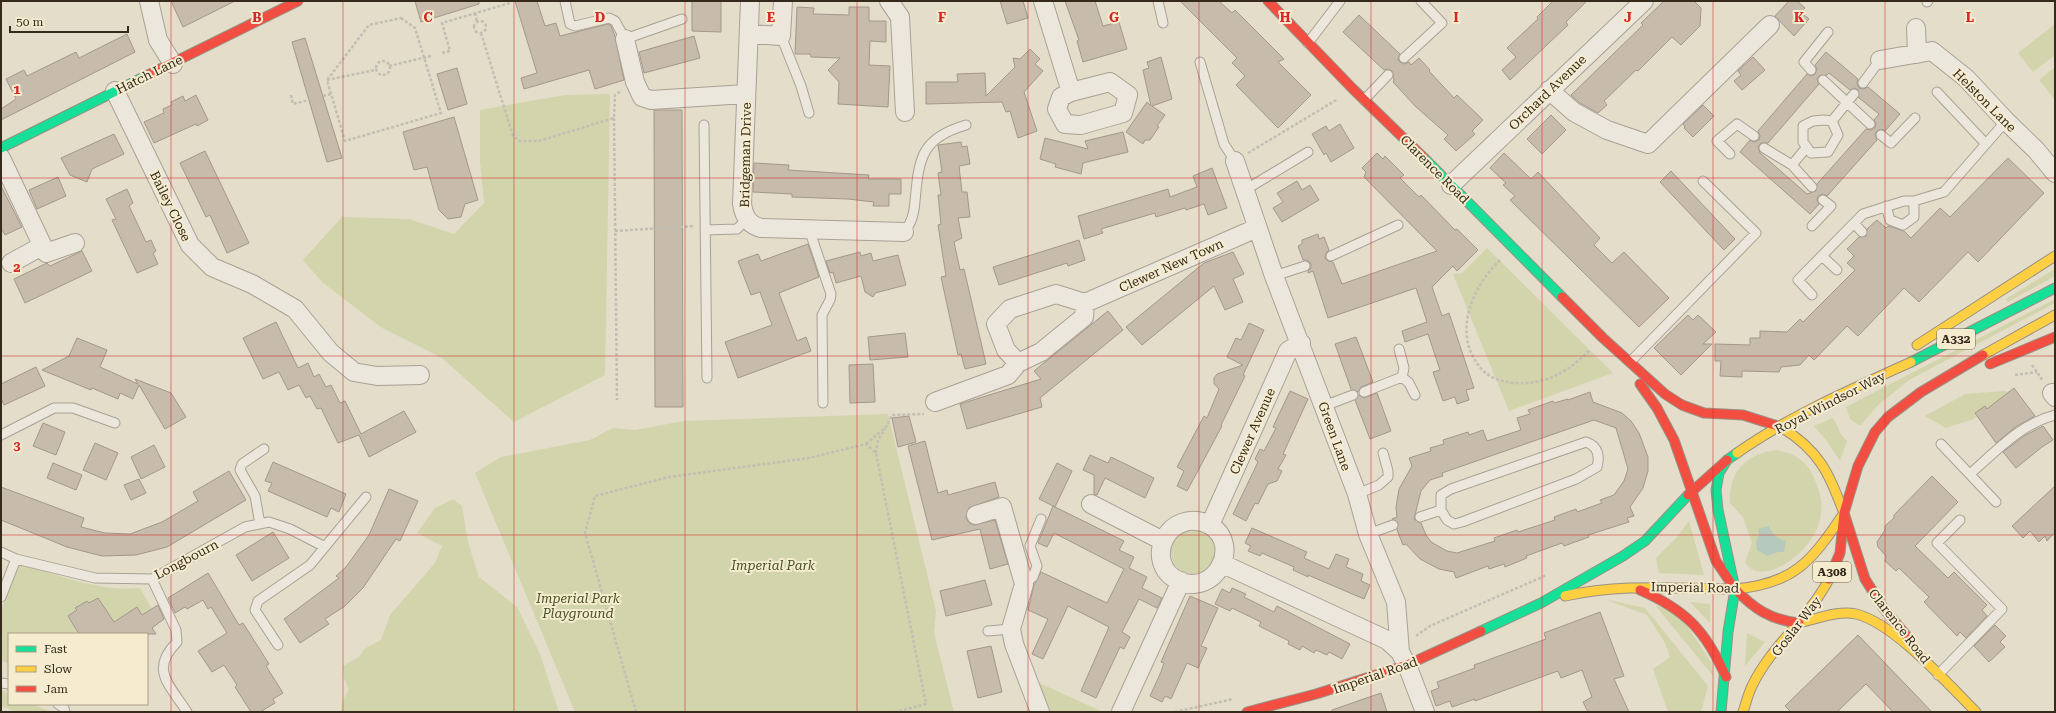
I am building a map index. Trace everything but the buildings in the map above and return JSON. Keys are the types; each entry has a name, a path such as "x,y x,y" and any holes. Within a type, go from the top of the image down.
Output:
{"main road":[{"name":"Hatch Lane","path":"1,148 298,1"},
{"name":"Clarence Road","path":"1268,1 1364,100 1451,184 1603,338 1665,394 1682,405 1704,413 1742,416 1781,427 1805,442 1819,457 1830,476 1844,513 1860,566 1873,593 1938,675"},
{"path":"1910,349 2055,256"},
{"name":"Royal Windsor Way","path":"1735,589 1718,510 1716,490 1719,473 1727,460 1754,441 1855,387 1914,360 2055,288"},
{"name":"A332","path":"1844,513 1858,466 1875,432 1888,416 1920,392 2012,338 2055,315"},
{"path":"1932,386 2055,337"},
{"name":"Clarence Road","path":"1603,338 1657,408 1674,440 1716,561 1735,589 1748,604 1762,614 1781,622 1800,623 1845,613 1868,618 1897,639 1938,675 1976,712"},
{"path":"1855,387 1898,358"},
{"name":"Imperial Road","path":"1541,603 1575,582 1623,556 1644,541 1691,491 1727,460"},
{"name":"Imperial Road","path":"1247,712 1316,694 1541,603 1594,589 1630,586 1735,589 1769,584 1799,569 1822,546 1844,513"},
{"name":"Goslar Way","path":"1743,712 1752,686 1762,668 1800,623 1821,594 1834,570 1840,553 1844,513"},
{"path":"1716,561 1723,589 1728,630"},
{"path":"1630,586 1667,602 1691,619 1713,648 1726,677"},
{"path":"1721,712 1726,677 1728,630 1735,589"}],"street":[{"path":"150,1 158,40 173,64"},
{"name":"Bridgeman Drive","path":"750,1 742,204 747,219 752,226 761,228 904,232"},
{"path":"749,34 781,36 783,1"},
{"path":"889,1 900,17 905,112"},
{"path":"1043,1 1071,92"},
{"name":"Orchard Avenue","path":"1451,184 1644,1"},
{"path":"1549,90 1574,112 1607,130 1648,144 1770,25"},
{"path":"1916,28 1917,54"},
{"path":"625,39 635,82 642,97 650,100 746,94"},
{"name":"Helston Lane","path":"1880,60 1932,52 1966,78 2006,122 2036,150 2055,173"},
{"name":"Bailey Close","path":"116,91 190,245 212,267 252,284 295,309 331,353 354,372 377,376 420,375"},
{"path":"1,158 44,249"},
{"name":"Green Lane","path":"1234,161 1274,276 1301,343 1357,494 1368,534 1396,602 1404,659 1426,712"},
{"name":"Clewer New Town","path":"1086,303 1257,228"},
{"path":"11,263 44,249 75,244"},
{"path":"936,402 1008,375 1018,363 1041,352 1084,317 1086,303 1056,294 1010,309 996,324 1006,350 1018,363"},
{"name":"Clewer Avenue","path":"1210,525 1288,351 1301,343"},
{"path":"1091,504 1163,541"},
{"path":"976,515 1002,507 1024,584 1011,629 1014,644 1040,712"},
{"path":"1192,520 1210,525 1220,534 1224,544 1225,554 1223,564 1217,573 1209,580 1199,584 1188,584 1170,574 1164,566 1161,555 1163,541 1173,527 1182,522 1192,520"},
{"path":"1223,564 1387,640 1404,659"},
{"path":"1121,712 1181,581"}],"lane":[{"path":"565,1 570,24 575,26 609,18 615,21 625,39 682,19"},
{"path":"1158,1 1163,22"},
{"path":"1308,43 1340,1"},
{"path":"1404,58 1442,23 1421,1"},
{"path":"1811,70 1804,62 1828,32"},
{"path":"781,36 801,86 809,113"},
{"path":"1863,83 1880,60"},
{"path":"1200,62 1224,144 1234,161"},
{"path":"1364,100 1388,74"},
{"path":"1823,80 1870,124"},
{"path":"1937,92 1986,144"},
{"path":"1832,121 1854,94"},
{"path":"1882,135 1891,143 1915,118"},
{"path":"1813,121 1832,121 1838,134 1828,152 1811,153 1803,142 1803,126 1813,121"},
{"path":"1812,295 1798,280 1863,214 1904,200 1914,201 1944,192 2006,122"},
{"path":"1730,154 1717,141 1737,124 1754,136"},
{"path":"704,125 707,378"},
{"path":"904,232 914,214 920,161 927,148 950,129 966,125"},
{"path":"1764,148 1792,165 1812,187"},
{"path":"1792,165 1806,148"},
{"path":"1245,190 1308,152"},
{"path":"1630,362 1756,233 1703,180"},
{"path":"1812,226 1831,206 1823,200"},
{"path":"1886,206 1890,220 1903,224 1914,216 1914,201"},
{"path":"705,228 736,229 747,219"},
{"path":"1854,223 1862,232"},
{"path":"1331,256 1398,225"},
{"path":"809,229 831,294 830,300 822,315 823,402"},
{"path":"1822,256 1836,270"},
{"path":"1274,276 1305,266"},
{"path":"1399,349 1404,368 1402,377"},
{"path":"1364,392 1402,377"},
{"path":"1402,377 1409,382 1415,395"},
{"path":"1324,406 1354,395"},
{"path":"1,435 54,408 72,408 116,423"},
{"path":"1970,474 2011,438 2045,418 2055,415"},
{"path":"1586,442 1591,444 1599,455 1597,467 1582,476 1462,522 1454,524 1447,520 1441,510 1441,495 1451,489 1532,460 1586,442"},
{"path":"1940,444 1996,502"},
{"path":"260,524 255,496 240,470 242,464 264,449"},
{"path":"1357,494 1379,485 1388,477 1388,471 1383,453"},
{"path":"278,645 255,610 258,601 310,565 366,497"},
{"path":"1420,517 1441,510"},
{"path":"1024,584 1033,577 1036,566 1030,546 1040,519"},
{"path":"1938,675 2002,609 1937,543 1960,520"},
{"name":"Longbourn","path":"1,552 16,559 95,578 152,579 245,527 269,522 290,529 325,547"},
{"path":"1368,534 1393,525"},
{"path":"1,597 16,559"},
{"path":"152,579 176,630 176,642 167,652 162,664 164,675 187,712"},
{"path":"988,631 1011,629"}],"path":[{"path":"442,53 450,51 442,23 510,3"},
{"path":"475,13 477,22 474,28 477,32 481,33 513,136 520,141 539,141 614,118"},
{"path":"400,18 414,28 441,113 345,141 327,80 369,25 400,18"},
{"path":"477,22 481,21 485,25 485,29 481,33"},
{"path":"389,66 431,56"},
{"path":"375,70 379,62 386,62 389,66"},
{"path":"375,70 378,74 385,75 388,72 389,66"},
{"path":"327,80 375,70"},
{"path":"617,400 615,95 635,82"},
{"path":"1234,161 1354,89"},
{"path":"323,96 331,94"},
{"path":"291,95 293,104 309,100"},
{"path":"615,231 705,228"},
{"path":"1513,247 1484,277 1475,291 1471,303 1468,316 1468,339 1472,354 1479,367 1489,375 1502,380 1517,383 1542,380 1555,376 1578,361 1603,338"},
{"path":"2029,361 2053,395"},
{"path":"895,712 926,704 876,452 878,440 892,415 924,414 936,402"},
{"path":"636,712 584,533 596,496 669,477 809,458 866,444 886,427"},
{"path":"866,444 876,452"},
{"path":"1404,659 1415,636 1430,626 1548,575"},
{"path":"918,707 919,712"}],"green space":[{"path":"2055,24 2055,55 2033,72 2018,53"},
{"path":"2055,67 2055,100 2039,80"},
{"path":"610,94 605,375 514,422 442,358 382,328 322,282 303,260 342,217 409,219 454,234 484,203 480,162 480,110 565,95"},
{"path":"1487,248 1613,373 1509,411 1453,274 1462,273"},
{"path":"2055,269 2055,276 2008,302 2006,299"},
{"path":"2055,299 2055,303 1909,380 1877,406 1860,426 1850,419 1846,407"},
{"path":"2005,391 2014,395 1983,411 1974,419 1946,428 1925,416 1965,394"},
{"name":"Imperial Park","path":"888,414 936,611 934,633 954,712 575,712 475,473 501,457 590,440 613,428 635,430 684,421"},
{"path":"1833,418 1841,434 1847,441 1840,461 1826,440 1814,426"},
{"path":"1777,450 1789,453 1804,462 1808,467 1820,495 1820,517 1814,535 1800,552 1776,569 1759,571 1751,569 1745,562 1752,543 1743,517 1730,503 1730,492 1732,482 1741,466 1756,455"},
{"path":"453,499 462,506 468,542 479,577 517,607 540,654 559,712 341,712 342,702 349,689 344,679 343,666 359,657 364,649 381,640 390,615 435,563 442,546 417,533 435,508"},
{"path":"1689,521 1704,575 1659,573 1656,558 1677,537"},
{"path":"1189,530 1197,530 1209,536 1215,548 1215,556 1209,568 1197,574 1189,574 1177,568 1171,556 1171,548 1177,536"},
{"path":"19,563 78,582 124,589 140,588 152,609 142,615 137,607 123,616 109,629 98,598 89,603 87,601 76,608 77,610 68,616 77,631 76,633 8,633 8,664 1,660 1,610"},
{"path":"1604,599 1645,608 1708,686 1701,712 1668,712 1653,669 1670,657 1665,643 1647,615"},
{"path":"1690,602 1710,604 1710,623"},
{"path":"1655,605 1679,614 1711,662 1713,676"},
{"path":"1747,633 1765,642 1745,666"},
{"path":"1037,682 1103,712 1047,712"},
{"path":"1,690 8,694 8,705 35,705 51,712 16,712 1,706"}],"shaded area":[{"path":"1769,526 1776,536 1786,541 1784,552 1778,552 1767,556 1757,550 1756,542 1759,535 1758,529"}],"traffic: fast":[{"path":"1,148 148,75"},
{"path":"1424,158 1562,297"},
{"path":"1911,362 2055,288"},
{"path":"1721,712 1728,632 1735,589 1718,510 1716,490 1719,473 1727,460 1737,453"},
{"path":"1481,631 1541,603 1623,556 1645,541 1688,495"}],"traffic: slow":[{"path":"1917,345 2055,256"},
{"path":"1983,355 2055,315"},
{"path":"1737,453 1800,415 1911,362"},
{"path":"1781,427 1794,436 1814,454 1827,474 1844,513"},
{"path":"1735,589 1772,582 1799,568 1820,546 1842,516"},
{"path":"1743,712 1751,689 1769,658 1811,607 1829,579"},
{"path":"1565,596 1608,589 1629,588 1735,589"},
{"path":"1799,623 1842,613 1856,614 1871,620 1887,629 1920,656 1976,712"}],"traffic: jam":[{"path":"148,75 298,1"},
{"path":"1268,1 1353,89 1424,158"},
{"path":"1562,297 1603,338 1665,394 1682,405 1704,413 1743,415 1781,427"},
{"path":"1990,364 2055,337"},
{"path":"1829,579 1840,553 1844,513 1858,466 1875,432 1888,417 1921,392 1983,355"},
{"path":"1640,384 1657,408 1674,440 1716,561 1735,589"},
{"path":"1688,495 1727,460"},
{"path":"1844,513 1865,579 1884,609 1906,635"},
{"path":"1735,589 1756,608 1771,616 1799,623"},
{"path":"1640,590 1670,606 1693,624 1711,647 1726,677"},
{"path":"1247,712 1316,694 1407,665 1481,631"}],"park label":[{"name":"Imperial Park Playground","path":"578,606"}]}
